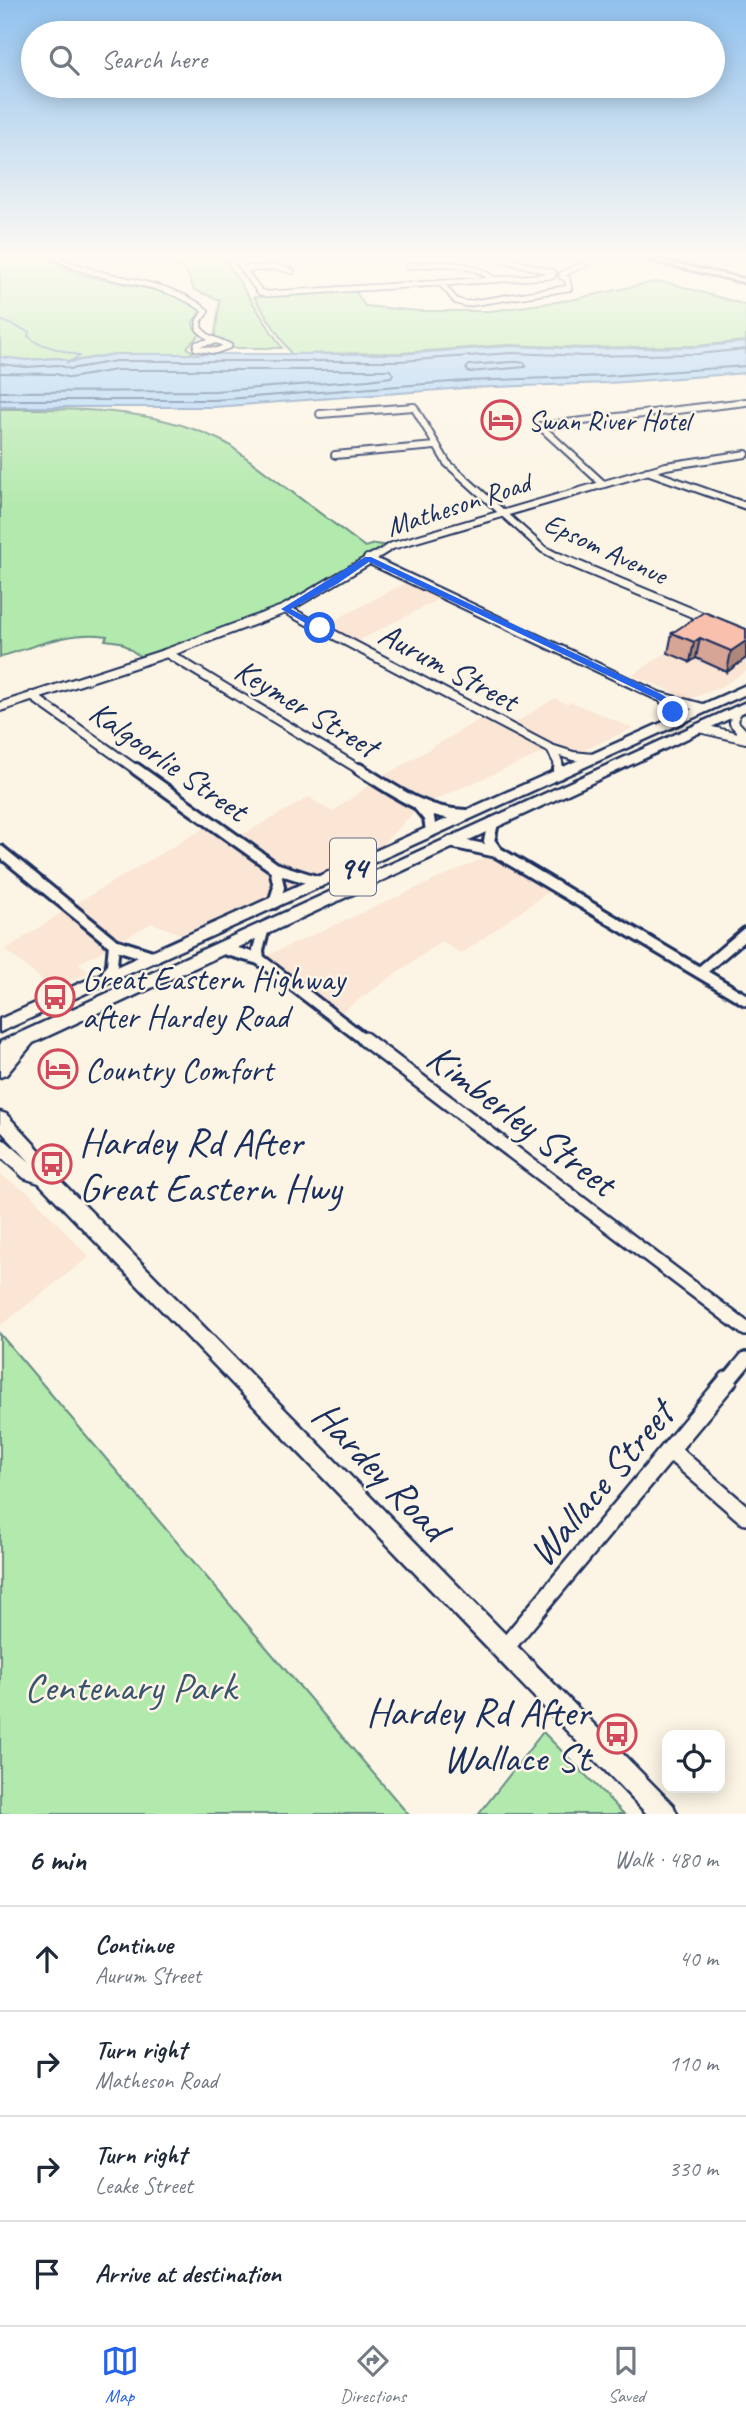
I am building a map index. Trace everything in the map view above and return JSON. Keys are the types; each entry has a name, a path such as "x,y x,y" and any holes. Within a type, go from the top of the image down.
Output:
{"highway":[{"name":"94","path":"0,1026 746,689"},
{"name":"94","path":"0,1050 741,708"},
{"path":"0,1070 28,1037"}],"main road":[{"name":"Hardey Road","path":"0,1119 41,1163 45,1178"},
{"name":"Hardey Road","path":"0,1146 30,1173 45,1178 664,1814"}],"street":[{"path":"205,343 197,344 196,348 217,351 229,346 220,343"},
{"path":"602,483 540,426 746,402"},
{"name":"Epsom Avenue","path":"320,414 414,407 447,463 542,549 723,628"},
{"path":"335,455 435,446"},
{"name":"Matheson Road","path":"0,707 167,653 285,609 392,546 647,471 689,461 746,454"},
{"path":"647,471 746,506"},
{"path":"368,559 658,696 703,708"},
{"name":"Aurum Street","path":"285,609 551,749 572,756 593,758"},
{"name":"Keymer Street","path":"167,653 419,806 447,815 467,815"},
{"name":"Kalgoorlie Street","path":"32,696 275,868 319,882"},
{"path":"658,696 672,707 674,721"},
{"path":"741,708 734,723 738,731 746,737"},
{"path":"699,728 746,737"},
{"path":"551,749 558,762 559,773"},
{"path":"419,806 429,818 431,831"},
{"path":"493,823 489,841 497,852"},
{"path":"452,842 497,852 746,1000"},
{"path":"0,850 114,944 155,957"},
{"path":"274,903 279,887 275,868"},
{"path":"259,959 258,950 264,928"},
{"path":"700,972 746,933"},
{"path":"105,979 112,965 114,944"},
{"name":"Kimberley Street","path":"220,948 259,959 746,1329"},
{"name":"Wallace Street","path":"504,1649 746,1359"},
{"path":"670,1450 746,1516"}],"shaded area":[{"path":"411,580 445,596 352,644 320,628"},
{"path":"699,632 746,651 746,671 721,687 690,699 632,675"},
{"path":"555,698 633,728 582,751 551,749 420,806 377,850 181,934 152,923 78,964 90,972 54,989 5,950 70,907 213,823 235,839 309,797 332,812 377,780 487,715 509,727"},
{"path":"497,852 555,887 461,954 442,941 336,1016 259,959"},
{"path":"0,1175 28,1192 89,1257 0,1326"}],"green space":[{"path":"0,343 191,343 187,347 195,355 115,354 69,362 59,358 26,360 0,357"},
{"path":"214,343 279,343 282,348 213,348"},
{"path":"284,343 730,343 697,346 585,348 509,345 401,353 291,354"},
{"path":"0,409 117,412 173,422 228,444 365,547 374,544 392,546 285,609 145,660 120,642 105,640 107,636 94,635 53,640 0,657"},
{"name":"Centenary Park","path":"0,1334 408,1814 0,1814"},
{"path":"543,1732 624,1814 479,1814"}],"water":[{"path":"746,343 746,373 609,383 465,388 214,407 0,407 0,357 26,360 60,358 70,362 115,354 400,354 511,346 584,349 697,347"}],"building":[{"path":"704,612 746,629 746,641 731,651 700,638 694,642 672,633"}],"waterway":[{"path":"37,343 80,356 67,363"}],"place":[{"name":"Swan River Hotel","path":"501,420"},
{"name":"Great Eastern Highway after Hardey Road","path":"55,997"},
{"name":"Country Comfort","path":"58,1069"},
{"name":"Hardey Rd After Great Eastern Hwy","path":"52,1164"},
{"name":"Hardey Rd After Wallace St","path":"617,1734"}],"route":[{"path":"320,628 285,609 334,582 368,559 658,696 669,703 673,712"}]}
